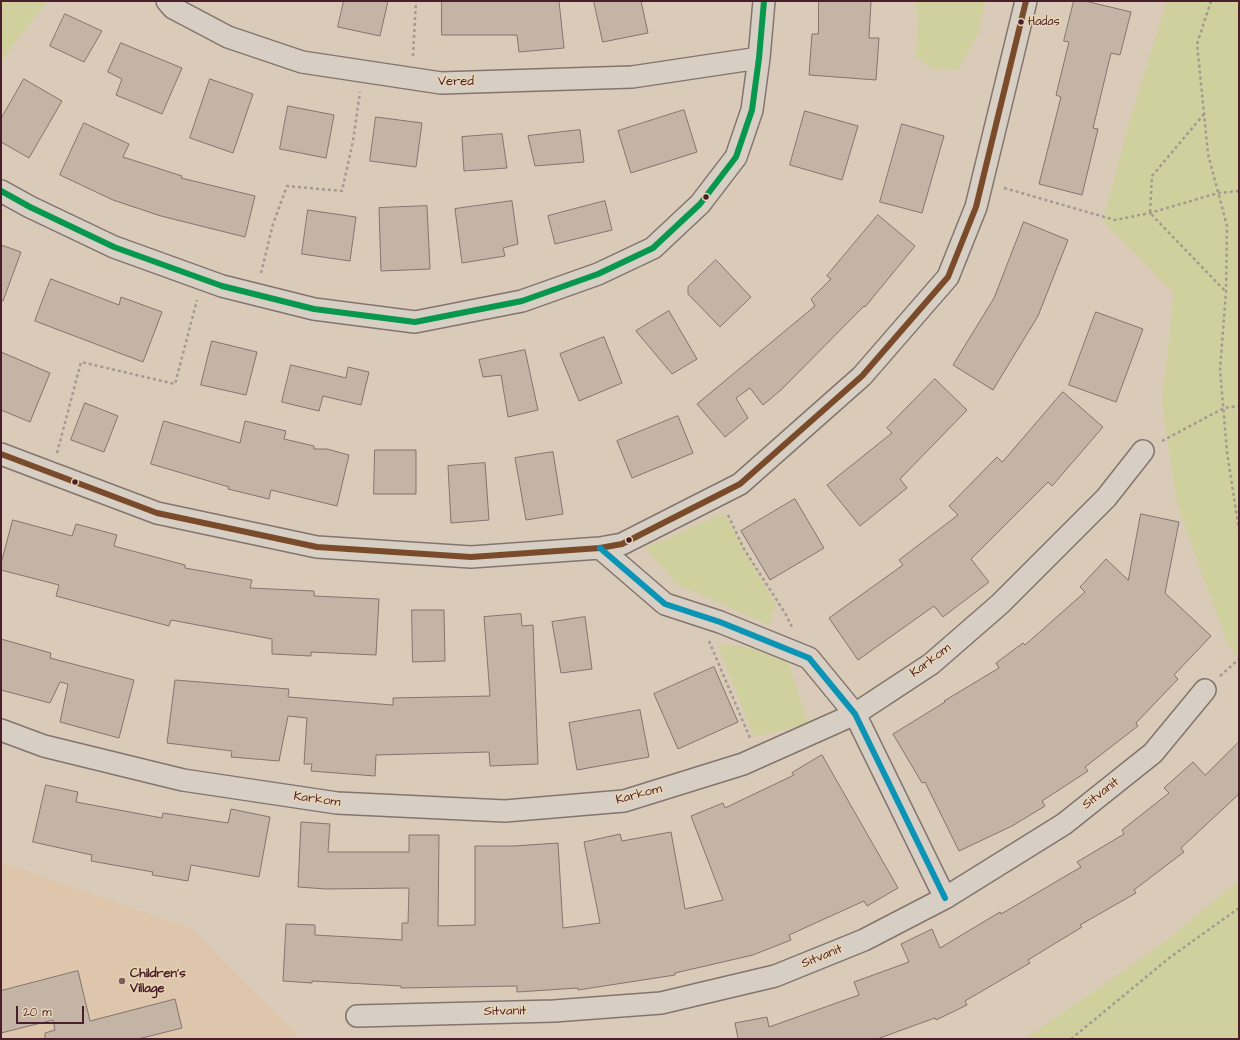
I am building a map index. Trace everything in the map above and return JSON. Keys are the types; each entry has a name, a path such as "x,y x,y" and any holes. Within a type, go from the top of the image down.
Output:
{"street":[{"name":"Vered","path":"167,1 173,8 228,37 302,62 441,83 632,77 759,58"},
{"path":"1,191 30,207 114,247 222,286 314,309 415,322 522,302 598,274 653,248 700,204 736,157 752,110 759,58 764,1"},
{"path":"1,454 157,513 317,547 471,557 600,548 622,544 740,484 862,376 948,277 976,207 1026,1"},
{"name":"Karkom","path":"1,730 44,746 183,780 337,803 505,811 624,801 743,764 855,714 931,664 1000,604 1106,498 1143,451"},
{"path":"600,548 665,604 720,622 809,658 855,714 945,898"},
{"name":"Sitvanit","path":"357,1016 554,1011 661,1003 775,976 864,940 945,898 1064,824 1153,754 1205,690"}],"path":[{"path":"412,79 416,1"},
{"path":"1211,1 1197,44 1208,154 1227,226 1226,292 1220,369 1227,452 1239,530"},
{"path":"256,294 273,224 287,186 342,191 353,141 363,71"},
{"path":"1204,114 1152,176 1150,213 1226,292"},
{"path":"983,182 1115,220 1150,213 1218,193 1239,192"},
{"path":"51,473 81,362 175,384 202,278"},
{"path":"1143,451 1224,408 1239,406"},
{"path":"719,494 744,548 785,613 809,658"},
{"path":"697,614 758,757"},
{"path":"1071,1039 1168,959 1239,908"}],"shaded area":[{"name":"Children's Village","path":"1,862 192,929 295,1033 297,1039 1,1039"}],"green space":[{"path":"1,1 47,1 1,61"},
{"path":"918,1 986,1 978,34 958,69 935,70 916,57"},
{"path":"1167,1 1239,1 1239,662 1225,637 1177,504 1162,403 1174,293 1103,221 1130,119"},
{"path":"724,513 776,605 769,625 677,584 645,548"},
{"path":"739,645 788,661 808,724 754,737 718,646"},
{"path":"1239,880 1239,1039 1025,1039 1167,940"}],"building":[{"path":"344,1 388,1 380,36 338,27"},
{"path":"442,1 559,1 564,48 519,52 517,35 442,35"},
{"path":"594,1 641,1 648,33 603,42"},
{"path":"819,1 871,1 869,38 879,38 876,80 809,75 812,34 818,34"},
{"path":"1074,1 1085,1 1131,12 1120,55 1111,53 1093,128 1098,129 1082,195 1039,184 1061,97 1056,95 1069,42 1064,41"},
{"path":"65,14 102,31 84,62 50,46"},
{"path":"121,43 182,68 162,114 116,95 122,79 108,72"},
{"path":"24,79 62,101 29,158 1,142 1,119"},
{"path":"210,79 253,94 233,153 190,138"},
{"path":"288,106 334,115 326,158 280,149"},
{"path":"684,110 697,152 631,173 618,131"},
{"path":"805,111 858,126 842,180 790,165"},
{"path":"376,117 422,123 416,167 370,161"},
{"path":"84,123 129,144 123,157 182,176 181,178 255,196 245,237 161,216 113,200 60,175"},
{"path":"902,124 944,136 922,213 880,202"},
{"path":"580,130 584,162 535,166 528,136"},
{"path":"502,134 507,168 464,171 462,137"},
{"path":"512,201 518,244 503,248 505,256 462,263 455,209"},
{"path":"605,201 612,230 555,244 548,216"},
{"path":"427,206 430,269 381,271 379,208"},
{"path":"308,210 356,217 350,261 302,254"},
{"path":"878,215 915,246 865,307 864,306 781,390 763,405 750,388 736,398 748,418 725,437 697,404 815,306 811,299 831,279 827,276"},
{"path":"1024,222 1068,240 1038,316 993,390 953,365 994,298"},
{"path":"1,245 21,252 3,301 1,301"},
{"path":"716,260 751,297 720,327 688,294 688,287"},
{"path":"51,279 119,305 121,297 162,312 143,362 35,321"},
{"path":"669,311 697,359 672,374 636,331"},
{"path":"1096,312 1143,329 1116,402 1069,385"},
{"path":"604,337 622,383 579,401 560,354"},
{"path":"212,341 257,352 246,395 201,385"},
{"path":"525,350 538,410 508,417 501,375 483,377 479,360"},
{"path":"1,352 50,373 30,422 1,410"},
{"path":"291,365 346,378 348,367 369,372 361,405 323,396 319,411 282,402"},
{"path":"935,379 967,410 900,479 907,488 860,526 827,485 892,433 887,428"},
{"path":"1063,392 1103,427 1052,486 1048,482 971,559 989,582 943,617 934,606 858,660 829,618 903,565 899,560 958,515 949,506 997,457 1002,462"},
{"path":"85,403 118,416 104,452 71,440"},
{"path":"678,416 693,453 632,478 617,441"},
{"path":"164,421 240,443 245,421 286,431 284,439 314,446 314,449 327,449 349,455 337,506 271,490 269,499 228,489 229,487 151,464"},
{"path":"375,450 416,450 416,494 374,494"},
{"path":"553,452 563,514 526,520 515,458"},
{"path":"485,463 489,520 451,523 448,466"},
{"path":"795,499 824,548 770,580 741,531"},
{"path":"1141,514 1179,522 1165,593 1211,636 1174,675 1178,679 1136,723 1138,726 1085,767 1088,771 1042,801 1045,806 1012,826 959,851 925,782 922,783 893,734 999,668 996,663 1023,643 1025,645 1085,592 1080,587 1106,559 1128,580"},
{"path":"13,520 72,536 76,524 117,535 114,546 185,565 185,568 252,580 250,588 314,591 314,596 379,599 376,655 311,652 311,656 272,654 272,639 171,620 169,626 56,596 59,585 1,570 1,564"},
{"path":"412,610 444,610 445,661 413,662"},
{"path":"521,614 522,626 533,625 538,764 490,766 489,752 376,755 375,776 311,771 312,764 304,764 307,718 288,716 279,761 231,757 232,751 167,743 175,680 289,689 288,697 393,705 393,698 490,696 484,617"},
{"path":"585,617 592,669 561,673 552,622"},
{"path":"1,639 51,653 50,658 134,680 119,738 60,722 68,684 60,682 50,703 1,690"},
{"path":"714,667 738,722 678,749 654,694"},
{"path":"640,710 649,757 577,770 569,723"},
{"path":"1239,742 1239,794 1181,848 1184,852 1134,890 1136,893 1080,925 1082,927 1028,960 1030,963 965,1001 967,1005 936,1020 935,1018 877,1039 738,1039 735,1023 767,1017 769,1027 859,995 854,982 909,962 901,944 932,929 940,948 1000,912 1001,914 1081,867 1077,862 1124,834 1122,830 1169,793 1164,788 1193,762 1205,775"},
{"path":"822,755 898,888 867,906 864,901 789,935 791,940 753,955 675,973 675,975 578,990 578,988 517,992 517,986 401,988 401,986 312,981 312,983 283,981 286,924 315,925 315,935 402,940 402,923 408,923 409,888 326,889 298,887 301,822 330,824 328,852 409,852 409,835 439,835 438,926 475,925 475,846 514,846 558,843 563,928 600,923 584,842 620,834 622,841 671,832 685,909 723,900 691,816 723,803 725,808 794,775 792,773"},
{"path":"46,785 78,792 76,802 162,818 163,813 228,823 231,809 270,817 259,877 191,865 188,881 152,875 153,872 91,861 92,855 33,842"},
{"path":"78,971 90,1021 175,999 182,1028 138,1039 45,1039 45,1033 55,1030 53,1020 1,1033 1,991"}],"transit line":[{"path":"1,191 30,207 114,247 222,286 314,309 415,322 522,301 598,274 653,248 700,204 736,157 752,110 759,58 764,1"},
{"path":"1,454 157,513 317,547 471,557 600,548 622,544 740,484 862,376 948,277 976,207 1026,1"},
{"path":"600,548 665,604 720,622 809,658 855,714 945,898"}],"place":[{"name":"Hadas","path":"1021,22"},
{"name":"Children's Village","path":"122,981"}]}
